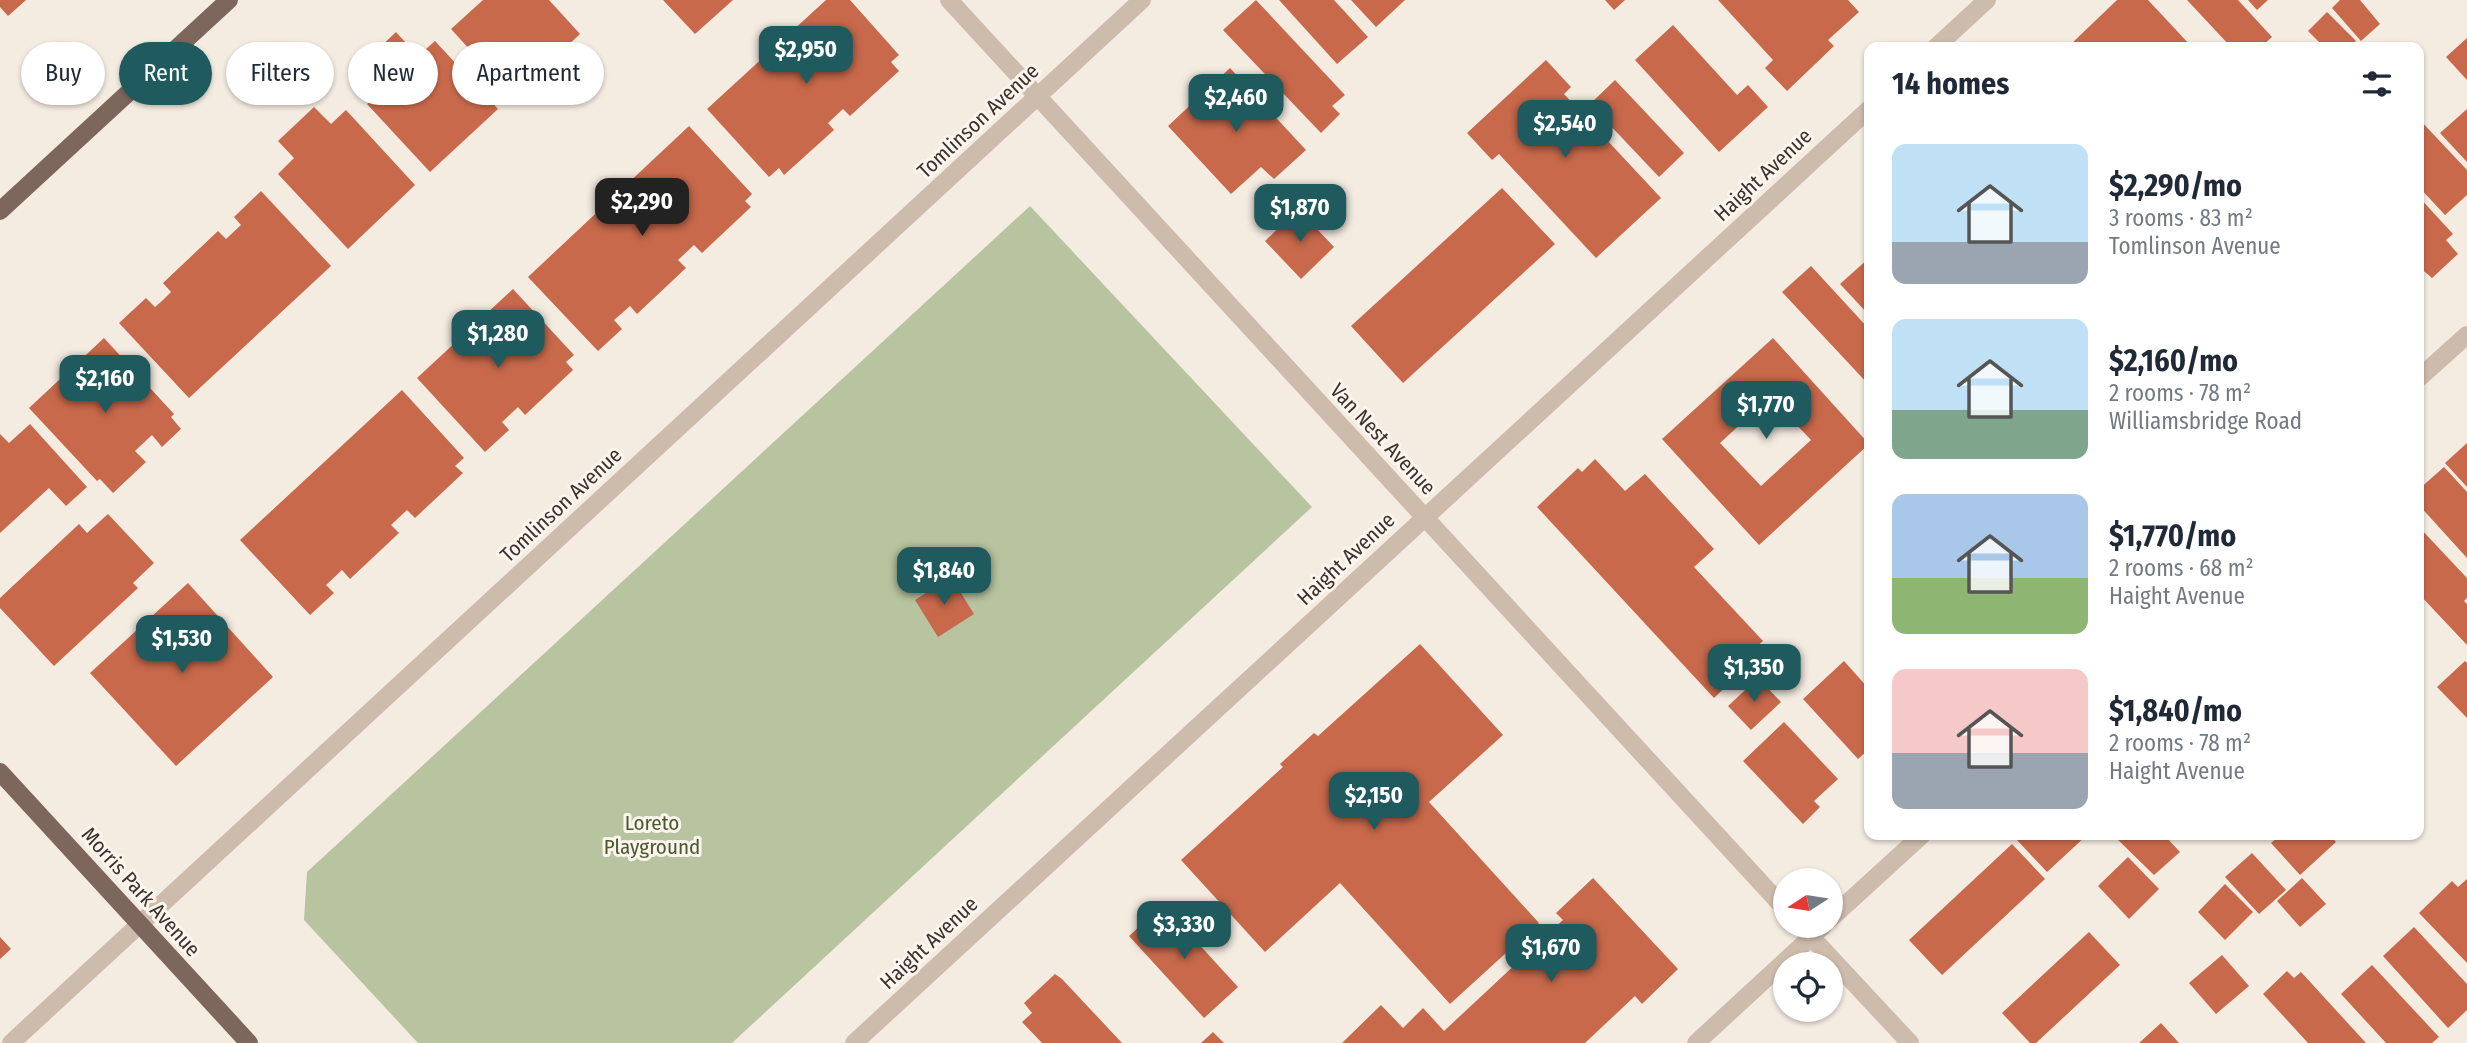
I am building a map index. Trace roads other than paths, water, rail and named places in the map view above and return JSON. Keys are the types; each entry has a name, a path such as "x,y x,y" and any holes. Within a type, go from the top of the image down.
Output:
{"main road":[{"path":"0,211 229,0"},
{"name":"Morris Park Avenue","path":"0,773 249,1043"}],"street":[{"name":"Van Nest Avenue","path":"949,0 1773,896"},
{"name":"Tomlinson Avenue","path":"11,1043 1142,0"},
{"path":"1941,42 1987,0"},
{"name":"Haight Avenue","path":"854,1043 1864,114"},
{"path":"2424,373 2467,334"},
{"path":"1843,907 1917,840"},
{"path":"1696,1043 1804,938"},
{"path":"1819,938 1910,1043"}],"park label":[{"name":"Loreto Playground","path":"652,835"}]}
